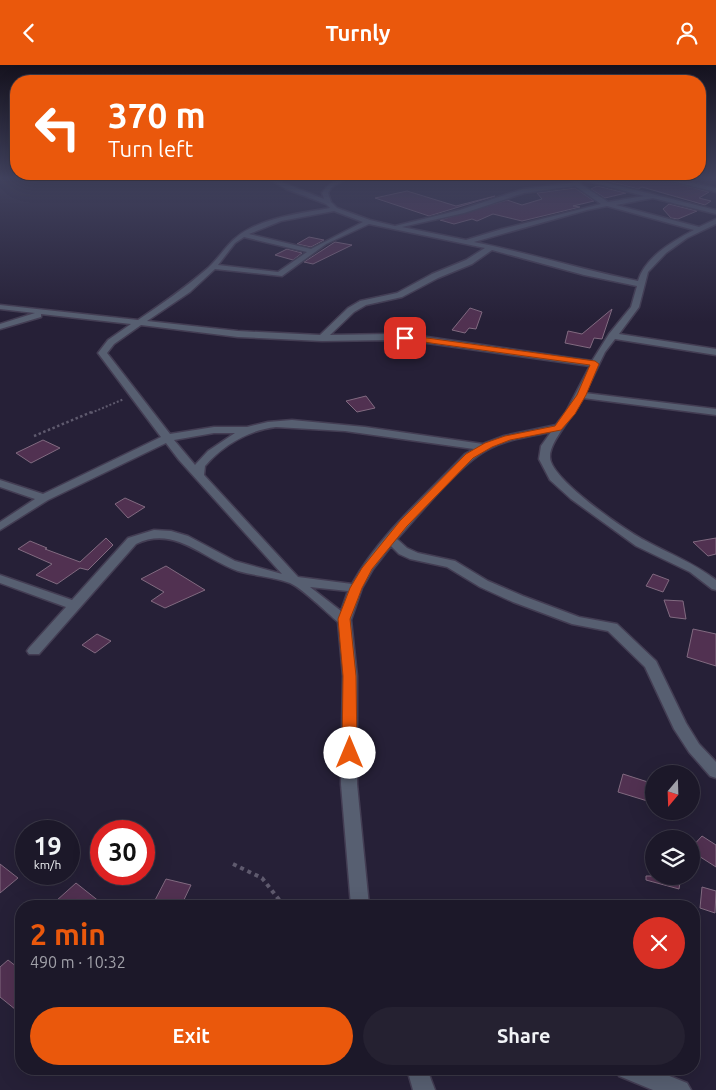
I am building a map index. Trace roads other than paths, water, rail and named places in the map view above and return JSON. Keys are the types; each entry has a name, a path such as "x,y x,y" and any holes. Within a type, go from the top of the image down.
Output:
{"street":[{"path":"258,227 233,242 213,267 187,290 111,342 102,353 199,475 294,580 344,619"},
{"path":"213,267 263,274 280,274 313,251 359,227"},
{"path":"386,227 491,247 640,284"},
{"path":"390,228 395,227"},
{"path":"468,242 515,227"},
{"path":"691,227 699,229"},
{"path":"704,227 664,251 646,271 640,284 635,307 612,335 595,364 582,395 546,446 544,459 554,478 576,497 640,543 694,569 716,586"},
{"path":"242,235 313,251"},
{"path":"322,338 350,310 363,303 399,295 435,276 470,262 491,247"},
{"path":"0,307 137,324 238,333 322,338 390,337 420,339 595,364"},
{"path":"0,327 43,313"},
{"path":"612,335 716,352"},
{"path":"582,395 716,412"},
{"path":"0,527 44,497 168,438 214,430 248,430 268,425 305,424 485,447"},
{"path":"359,900 349,784 350,676 344,619 356,588 367,568 390,539 470,456 485,447 508,438 558,429"},
{"path":"199,475 200,465 206,458 248,430"},
{"path":"0,483 44,497"},
{"path":"34,651 132,541 144,534 160,533 179,536 232,564 294,580 356,588"},
{"path":"390,539 403,551 414,556 451,564 484,584 518,599 576,621 612,627 652,664 679,725 700,755 716,772"},
{"path":"0,579 75,606"},
{"path":"419,1075 424,1090"},
{"path":"641,1075 680,1090"}]}
